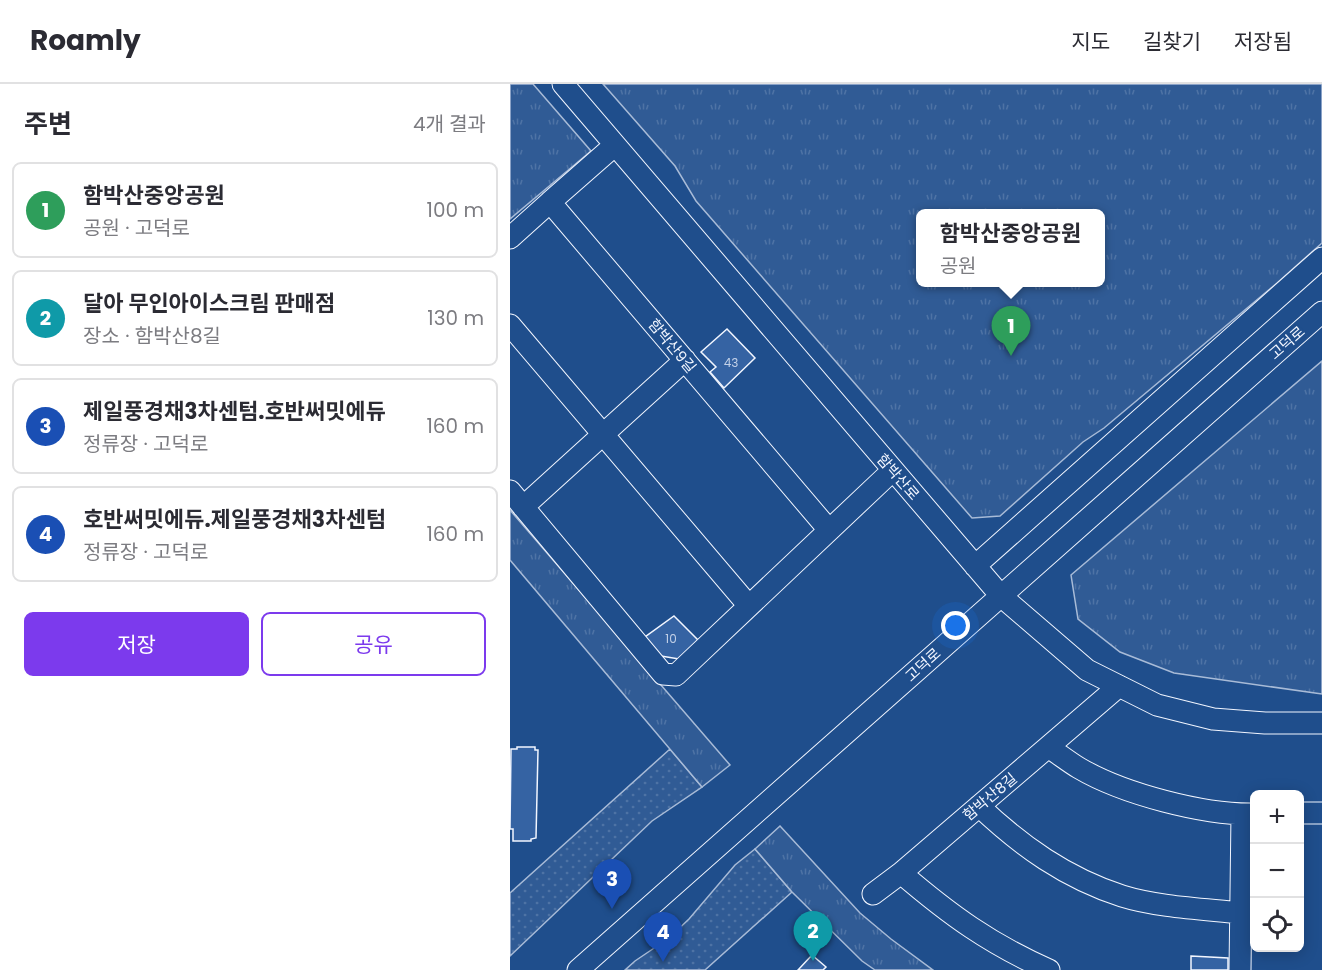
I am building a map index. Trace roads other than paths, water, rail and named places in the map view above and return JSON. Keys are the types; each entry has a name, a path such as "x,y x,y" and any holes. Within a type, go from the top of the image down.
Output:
{"street":[{"name":"함박산로","path":"563,84 1000,596 1087,670 1157,705 1213,719 1266,723 1322,723"},
{"path":"510,238 615,145"},
{"name":"함박산9길","path":"550,202 829,530"},
{"path":"975,566 1322,258"},
{"name":"고덕로","path":"578,970 1322,312"},
{"path":"510,324 749,606"},
{"path":"685,360 602,433 517,499 663,674 676,675 893,470"},
{"name":"함박산8길","path":"873,894 901,873 1119,686"},
{"path":"1048,747 1080,769 1152,797 1248,814 1241,913 1240,970"},
{"path":"979,806 1009,835 1038,856 1082,880 1124,897 1180,907 1241,913"},
{"path":"1304,813 1322,813"},
{"path":"901,873 940,907 977,933 1021,958 1049,970"}],"place":[{"name":"함박산중앙공원","path":"1011,356"},
{"name":"제일풍경채3차센텀.호반써밋에듀","path":"612,909"},
{"name":"달아 무인아이스크림 판매점","path":"813,961"},
{"name":"호반써밋에듀.제일풍경채3차센텀","path":"663,962"}]}
